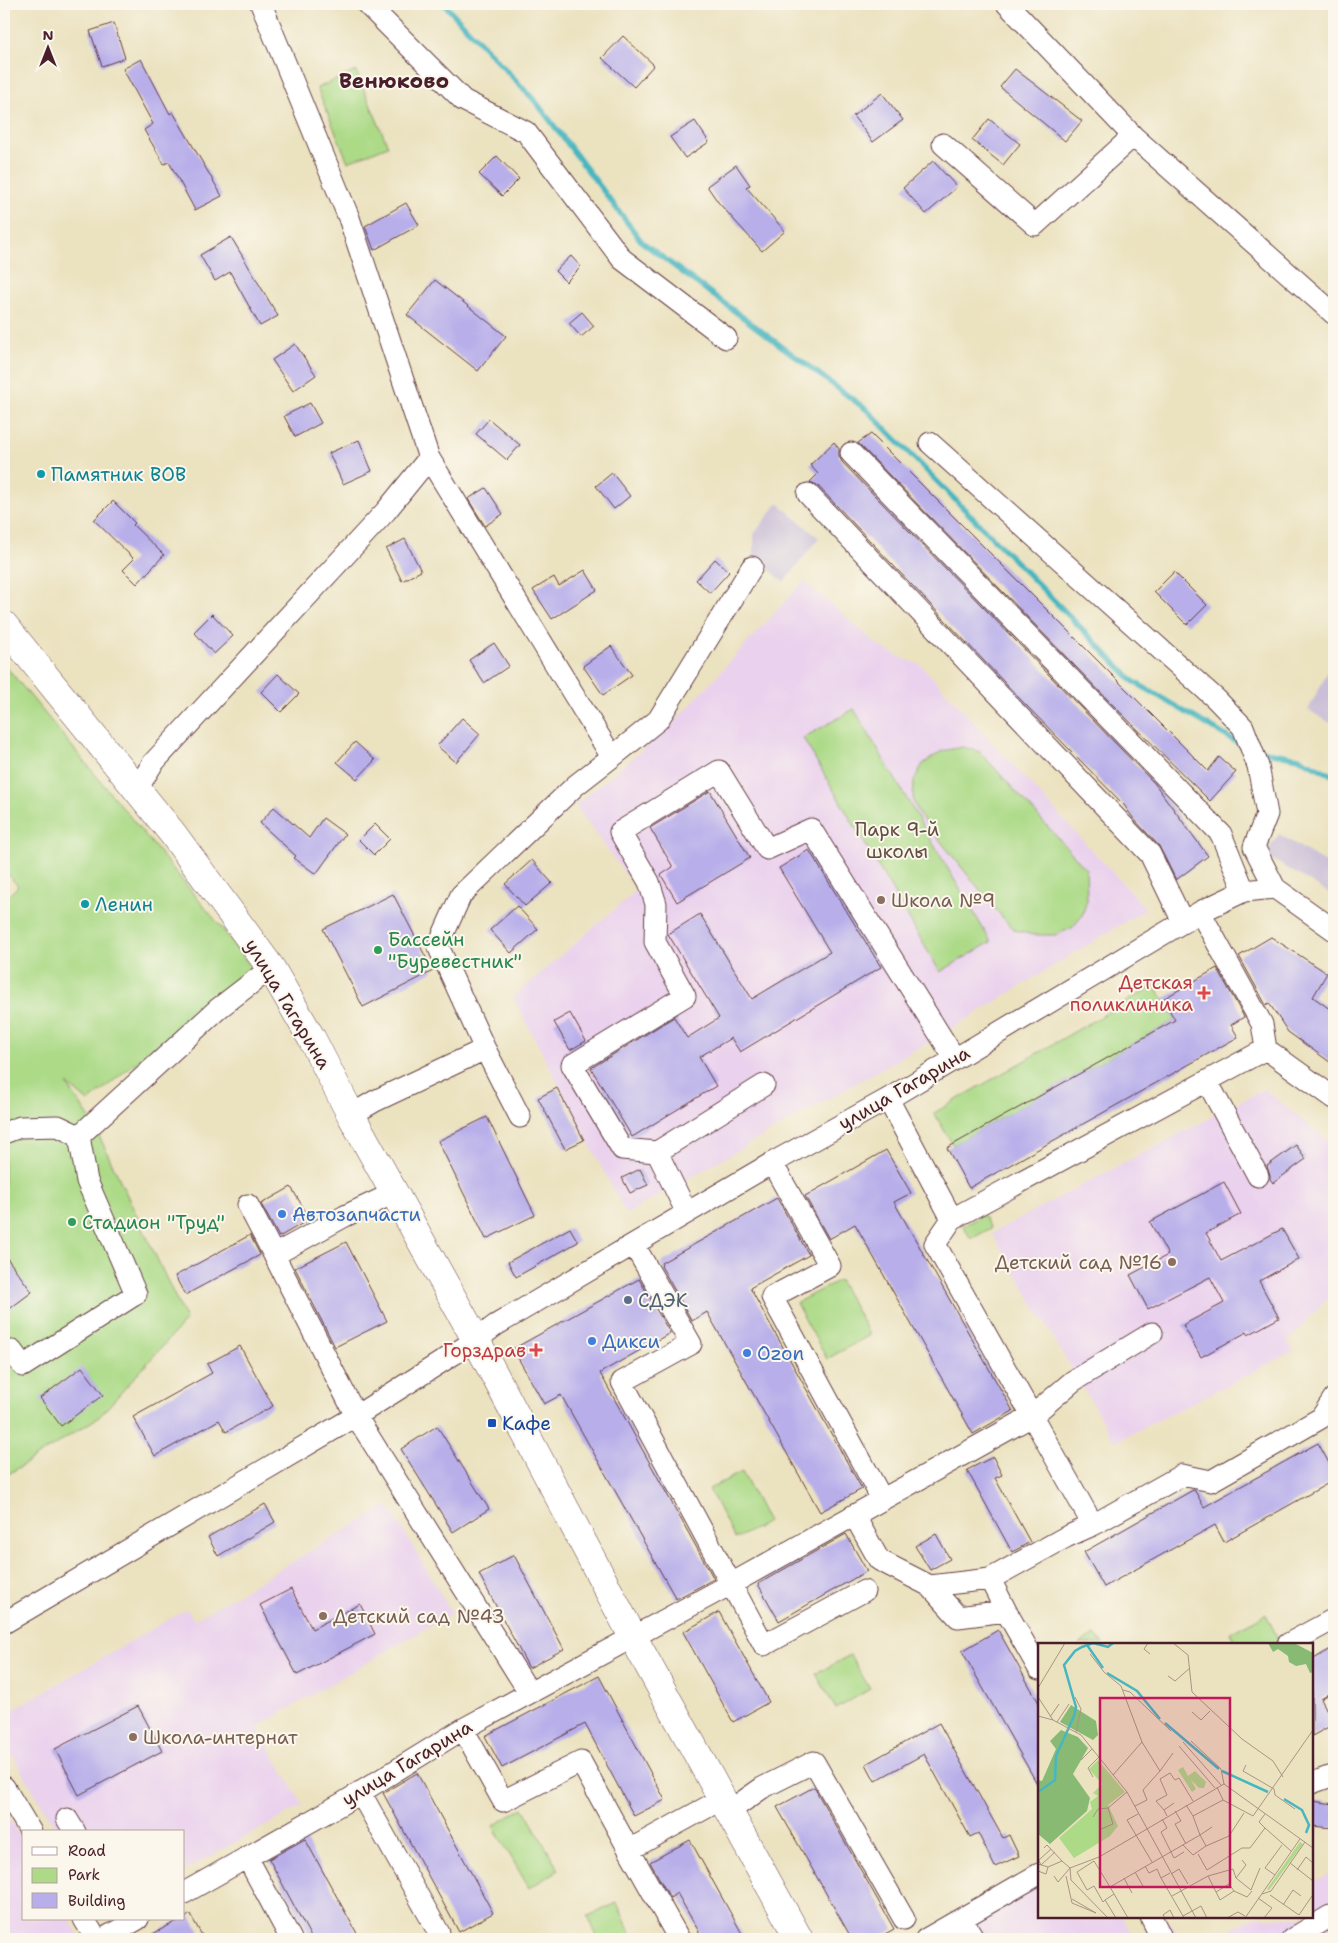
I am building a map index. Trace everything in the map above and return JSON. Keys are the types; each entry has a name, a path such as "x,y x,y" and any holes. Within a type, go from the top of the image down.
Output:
{"main road":[{"name":"улица Гагарина","path":"4,625 173,834 271,968 312,1039 351,1115 476,1340 633,1637 799,1939"}],"street":[{"path":"261,4 349,218 429,458 612,757"},
{"path":"366,4 463,100 526,132 622,259 726,338"},
{"path":"1007,4 1133,136 1334,314"},
{"path":"943,144 1035,225 1133,136"},
{"path":"930,443 1216,699 1243,727 1258,766 1267,814 1254,847 1275,888 1334,930"},
{"path":"851,453 1221,834 1244,891"},
{"path":"137,789 153,763 386,511 429,458"},
{"path":"808,494 1150,854 1262,1024 1266,1049 1334,1098"},
{"path":"520,1117 485,1049 438,946 461,895 576,785 658,720 752,567"},
{"path":"764,1085 657,1152 622,1149 572,1065 685,996 655,942 656,904 649,882 620,832 719,771 767,849 810,829 955,1059"},
{"name":"улица Гагарина","path":"476,1340 496,1325 772,1163 888,1099 1192,917 1244,891 1275,888"},
{"path":"79,1136 220,1008 271,968"},
{"path":"351,1115 376,1101 485,1049"},
{"path":"1093,1525 935,1244 952,1219 1266,1049"},
{"path":"1207,1081 1258,1176"},
{"path":"888,1099 952,1219"},
{"path":"4,1133 20,1127 58,1126 79,1136"},
{"path":"12,1351 22,1366 136,1294 86,1181 79,1136"},
{"path":"657,1152 687,1213"},
{"path":"772,1163 830,1266 772,1297 882,1500"},
{"path":"274,1255 345,1216 394,1192"},
{"path":"248,1205 356,1416 529,1692"},
{"path":"634,1245 691,1344 622,1382 764,1645 864,1590"},
{"path":"633,1637 1032,1416 1073,1381 1152,1333"},
{"path":"4,1623 356,1416 476,1340"},
{"path":"930,1586 990,1579 1066,1537 1093,1525 1182,1475 1210,1480 1321,1418 1334,1398"},
{"path":"854,1515 879,1560 930,1586 958,1617 1006,1611"},
{"path":"990,1579 1038,1668"},
{"path":"1290,1643 1334,1619"},
{"name":"улица Гагарина","path":"185,1892 360,1792 463,1729 633,1637"},
{"path":"463,1729 503,1801 581,1762 679,1939"},
{"path":"629,1850 725,1806 814,1762 904,1919"},
{"path":"1313,1783 1334,1775"},
{"path":"4,1787 30,1830"},
{"path":"360,1792 439,1933"},
{"path":"246,1857 292,1939"},
{"path":"926,1939 1038,1875"},
{"path":"1292,1939 1330,1916 1334,1922"},
{"path":"1152,1918 1162,1939"},
{"path":"962,1919 974,1939"},
{"path":"85,1920 96,1939"},
{"path":"103,1939 131,1921"}],"shaded area":[{"path":"778,503 819,538 784,582 754,557 754,534"},
{"name":"Школа №9","path":"804,581 878,645 899,657 921,665 1146,909 939,1036 626,1214 513,997 637,890 575,805 669,728"},
{"path":"1334,660 1334,725 1308,710"},
{"path":"1279,834 1334,868 1334,896 1265,855"},
{"name":"Детский сад №16","path":"1264,1089 1334,1146 1334,1291 1288,1341 1294,1351 1115,1442 992,1233"},
{"name":"Школа-интернат","path":"388,1505 452,1613 257,1727 303,1805 185,1870 185,1830 57,1830 4,1741 4,1715 187,1609 194,1620"},
{"path":"4,1810 22,1840 22,1920 70,1920 81,1939 4,1939"},
{"path":"1334,1871 1334,1939 1214,1939 1252,1918 1313,1918 1313,1883"},
{"path":"1038,1884 1038,1918 1123,1918 1135,1939 943,1939"},
{"path":"1168,1920 1179,1939 1147,1939 1144,1933"}],"green space":[{"path":"356,71 388,146 348,162 317,88"},
{"path":"4,664 221,927 251,967 88,1102 67,1084 93,1123 186,1320 99,1417 4,1477 4,900 18,886 4,870"},
{"name":"Парк 9-й школы","path":"854,709 991,942 940,972 803,738"},
{"path":"963,747 980,752 1086,869 1087,900 1082,916 1072,928 1055,935 1033,935 1015,930 1002,917 920,816 913,801 914,780 923,764 942,751"},
{"path":"1155,985 1175,1020 953,1145 934,1113"},
{"path":"983,1215 991,1228 971,1239 963,1226"},
{"path":"839,1280 870,1335 827,1359 796,1303"},
{"path":"742,1472 768,1522 735,1539 709,1489"},
{"path":"1266,1614 1278,1639 1277,1643 1235,1643 1230,1633"},
{"path":"1095,1635 1102,1643 1081,1643"},
{"path":"850,1655 870,1689 836,1709 816,1674"},
{"path":"523,1808 559,1870 529,1888 493,1826"},
{"path":"617,1903 633,1939 598,1939 588,1916"}],"building":[{"path":"114,23 125,58 102,66 90,31"},
{"path":"623,36 654,65 634,87 602,58"},
{"path":"141,59 170,114 173,112 222,196 195,210 169,162 164,164 144,130 153,124 123,69"},
{"path":"1015,69 1082,121 1065,141 1000,87"},
{"path":"882,93 903,120 873,142 853,116"},
{"path":"989,119 1020,144 1003,165 972,140"},
{"path":"695,121 709,142 685,158 670,137"},
{"path":"497,156 519,179 502,196 479,174"},
{"path":"933,161 957,187 926,214 903,188"},
{"path":"736,165 750,185 746,187 785,231 762,251 718,202 707,186"},
{"path":"406,203 419,225 374,250 365,226"},
{"path":"231,237 278,316 260,326 230,272 215,281 200,255"},
{"path":"571,256 581,267 566,282 555,271"},
{"path":"435,280 506,336 478,371 407,315"},
{"path":"582,312 594,326 581,337 569,323"},
{"path":"295,344 316,375 293,391 272,360"},
{"path":"310,403 321,423 295,437 284,416"},
{"path":"489,419 520,445 507,460 476,434"},
{"path":"871,434 1208,771 1219,757 1236,772 1210,801 1111,703 858,443"},
{"path":"359,440 372,471 343,484 329,453"},
{"path":"834,442 839,449 839,456 842,462 1155,784 1208,856 1176,880 1159,846 1133,818 1124,805 1022,701 817,485 810,482 818,474 810,465"},
{"path":"612,473 630,496 614,509 596,486"},
{"path":"486,488 503,514 485,526 468,499"},
{"path":"113,501 135,523 133,525 164,555 137,584 123,570 134,559 94,520"},
{"path":"405,539 421,571 402,581 386,549"},
{"path":"715,559 729,572 710,593 696,580"},
{"path":"585,570 597,590 552,619 533,590 554,577 559,586"},
{"path":"1174,572 1207,605 1187,625 1154,592"},
{"path":"212,614 233,636 214,654 194,632"},
{"path":"494,643 509,666 484,683 469,660"},
{"path":"611,646 632,675 603,695 583,666"},
{"path":"278,674 299,694 281,712 261,692"},
{"path":"462,718 480,734 456,762 437,746"},
{"path":"355,742 375,760 357,779 337,762"},
{"path":"710,791 750,858 677,902 661,875 673,867 650,828"},
{"path":"274,807 309,838 323,818 345,834 316,874 294,858 296,856 260,823"},
{"path":"375,824 390,839 374,855 359,840"},
{"path":"809,850 881,967 740,1052 731,1038 699,1057 716,1086 632,1137 591,1068 674,1017 687,1038 719,1018 668,934 700,914 752,999 830,952 779,868"},
{"path":"532,860 552,883 525,906 505,884"},
{"name":"Бассейн \"Буревестник\"","path":"393,894 433,971 363,1007 323,929"},
{"path":"517,906 538,929 511,953 490,930"},
{"path":"1271,937 1327,973 1313,997 1334,1012 1334,1065 1288,1032 1269,1003 1266,1005 1239,956"},
{"path":"1217,968 1244,1017 1231,1025 1238,1037 969,1188 947,1148 1175,1020 1163,999"},
{"path":"570,1013 586,1041 570,1050 554,1022"},
{"path":"557,1088 584,1140 565,1149 538,1098"},
{"path":"487,1117 535,1215 486,1239 438,1141"},
{"path":"1296,1145 1306,1159 1273,1183 1267,1166"},
{"path":"886,1150 911,1193 894,1202 1013,1411 973,1434 855,1224 829,1239 805,1196"},
{"path":"640,1169 648,1185 630,1193 622,1178"},
{"path":"1224,1182 1241,1214 1206,1233 1221,1261 1282,1229 1299,1259 1259,1281 1279,1318 1248,1335 1247,1332 1201,1357 1183,1325 1224,1303 1210,1277 1148,1309 1130,1275 1168,1255 1150,1222"},
{"name":"Автозапчасти","path":"291,1187 310,1219 279,1237 261,1204"},
{"path":"777,1198 809,1255 750,1288 862,1489 820,1512 707,1312 692,1321 661,1266 661,1263"},
{"path":"570,1228 578,1242 516,1277 508,1262"},
{"path":"250,1235 260,1255 185,1295 175,1276"},
{"path":"346,1242 387,1321 335,1347 295,1268"},
{"path":"4,1254 32,1292 4,1313"},
{"path":"639,1279 670,1333 600,1373 714,1579 676,1599 561,1395 544,1404 513,1349"},
{"path":"240,1346 273,1406 226,1432 219,1420 155,1456 133,1417 212,1373 207,1364"},
{"path":"82,1367 103,1395 61,1426 40,1398"},
{"path":"437,1426 489,1509 453,1532 401,1449"},
{"path":"1318,1443 1334,1472 1334,1480 1224,1542 1215,1525 1104,1587 1084,1552 1193,1490 1204,1507"},
{"path":"993,1457 1002,1475 995,1478 1030,1542 1012,1552 967,1470"},
{"path":"265,1504 275,1522 218,1556 208,1537"},
{"path":"846,1534 867,1571 779,1621 758,1584"},
{"path":"936,1534 950,1559 930,1570 915,1546"},
{"path":"514,1555 564,1649 529,1668 479,1574"},
{"path":"291,1589 312,1629 360,1604 375,1634 297,1675 260,1605"},
{"path":"719,1612 769,1702 733,1722 683,1632"},
{"path":"998,1630 1038,1701 1038,1785 962,1651"},
{"path":"1334,1647 1334,1691 1321,1699 1334,1724 1313,1735 1313,1659"},
{"path":"599,1676 665,1800 634,1816 585,1724 502,1768 485,1736"},
{"path":"138,1706 162,1751 79,1795 55,1749"},
{"path":"939,1723 1003,1838 1009,1835 1019,1856 995,1867 978,1833 970,1837 924,1754 875,1781 866,1764"},
{"path":"417,1773 493,1913 459,1932 383,1793"},
{"path":"814,1787 894,1929 876,1939 852,1939 777,1807"},
{"path":"1313,1801 1334,1804 1334,1828 1313,1826"},
{"path":"305,1839 360,1939 312,1939 269,1859"},
{"path":"690,1840 745,1939 703,1939 677,1893 670,1898 650,1862"},
{"path":"190,1914 204,1939 143,1939 179,1920 185,1920"}],"waterway":[{"path":"444,4 536,102 642,242 867,410 1133,681 1243,746"},
{"path":"1256,750 1299,758 1334,776"}],"place":[{"name":"Памятник ВОВ","path":"41,474"},
{"name":"Школа №9","path":"881,900"},
{"name":"Ленин","path":"85,904"},
{"name":"Бассейн \"Буревестник\"","path":"378,950"},
{"name":"Детская поликлиника","path":"1204,993"},
{"name":"Автозапчасти","path":"282,1214"},
{"name":"Стадион \"Труд\"","path":"72,1222"},
{"name":"Детский сад №16","path":"1172,1262"},
{"name":"СДЭК","path":"628,1300"},
{"name":"Дикси","path":"592,1341"},
{"name":"Горздрав","path":"536,1350"},
{"name":"Ozon","path":"747,1353"},
{"name":"Кафе","path":"492,1423"},
{"name":"Детский сад №43","path":"323,1616"},
{"name":"Школа-интернат","path":"133,1737"}],"district":[{"name":"Венюково","path":"394,81"}]}
